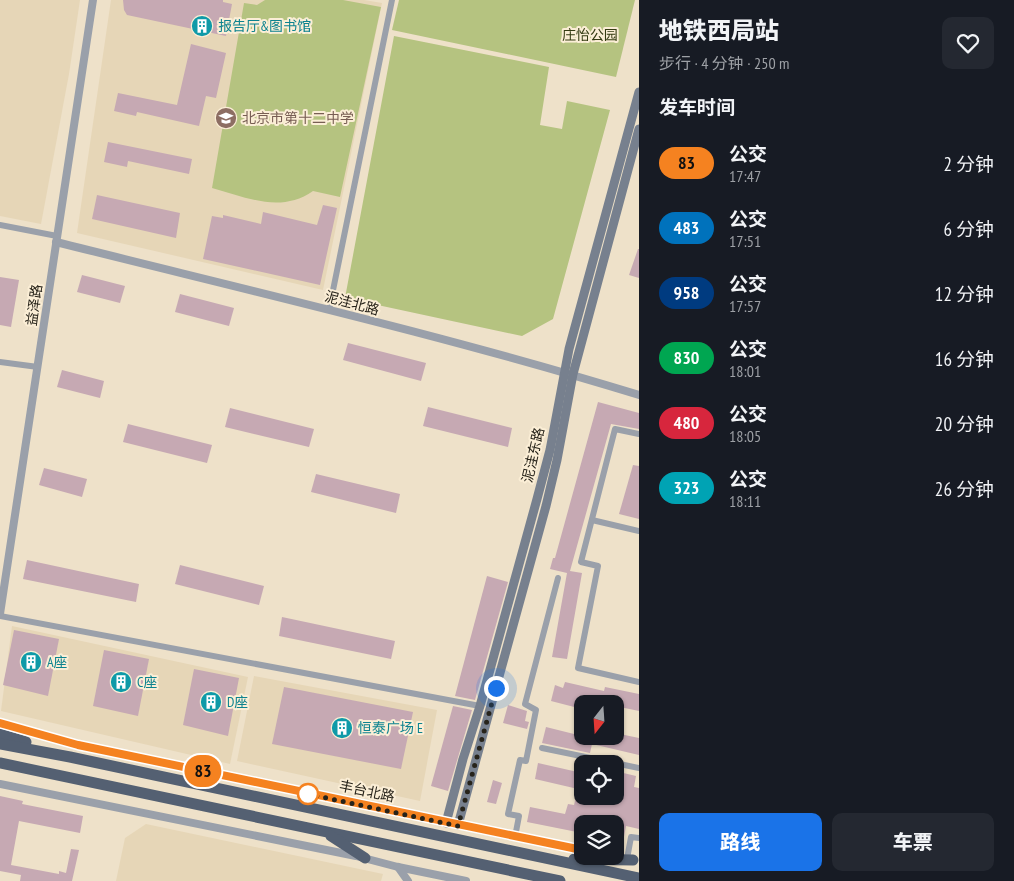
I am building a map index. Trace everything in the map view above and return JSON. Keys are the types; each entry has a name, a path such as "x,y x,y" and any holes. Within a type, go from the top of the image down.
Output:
{"highway":[{"path":"0,734 70,757"},
{"name":"丰台北路","path":"0,744 70,757 639,878"},
{"path":"0,764 560,881"},
{"path":"325,832 365,858"},
{"path":"546,858 633,860"}],"main road":[{"name":"泥洼东路","path":"446,823 463,759 470,744 550,450 634,104 639,92"},
{"name":"泥洼东路","path":"458,826 546,506 557,460 568,373 639,130"},
{"path":"465,800 458,801 456,798 470,744"}],"street":[{"name":"益泽路","path":"0,615 93,0"},
{"path":"329,310 392,0"},
{"path":"0,225 56,239"},
{"name":"泥洼北路","path":"56,239 568,373 639,394"},
{"path":"0,362 38,367"},
{"path":"639,434 616,429 581,562 598,566 578,668 639,682"},
{"path":"592,520 639,532"},
{"path":"515,837 519,816 508,814 520,760 526,761 536,710 525,704 558,578"},
{"path":"0,615 480,706"},
{"name":"丰台北路","path":"0,723 78,745 458,826 574,848"},
{"path":"542,748 639,768"},
{"path":"0,784 365,858 461,881"},
{"path":"633,860 631,837 639,838"},
{"path":"398,867 408,881"}],"shaded area":[{"path":"0,0 80,0 69,74 41,224 0,216"},
{"name":"北京市第十二中学","path":"111,0 364,0 382,3 323,290 77,233"},
{"path":"12,626 248,677 230,764 1,711"},
{"path":"254,676 437,710 420,801 237,761"},
{"path":"146,824 383,874 381,881 116,881 125,838"}],"green space":[{"path":"265,0 343,0 381,7 340,197 313,191 301,198 276,203 250,199 212,188 244,3 257,5"},
{"name":"庄怡公园","path":"399,0 635,0 616,77 392,30"},
{"path":"394,36 549,67 540,125 562,129 567,101 610,110 553,319 522,336 345,298"}],"building":[{"name":"报告厅&图书馆","path":"123,0 223,0 223,2 232,4 226,36 127,15 124,10"},
{"path":"191,44 226,53 216,98 206,96 199,126 137,112 136,116 114,111 118,93 177,105"},
{"path":"108,142 192,159 189,174 128,161 127,167 104,162"},
{"path":"97,195 180,213 176,238 92,219"},
{"path":"323,205 337,208 320,285 203,259 212,216 223,218 223,215 261,224 263,212 317,225"},
{"path":"639,249 639,278 629,275"},
{"path":"82,275 125,286 120,303 77,292"},
{"path":"0,277 19,280 11,327 0,325"},
{"path":"180,294 234,308 229,326 175,312"},
{"path":"348,343 426,363 421,381 343,360"},
{"path":"62,370 104,381 100,398 57,387"},
{"path":"598,402 639,413 639,429 611,424 570,571 582,573 567,659 552,657 567,573 550,569 553,558 555,558"},
{"path":"428,407 512,428 508,447 423,426"},
{"path":"230,408 314,429 309,447 225,427"},
{"path":"128,424 212,445 207,463 123,442"},
{"path":"633,465 639,466 639,519 619,514"},
{"path":"44,468 87,479 82,497 39,485"},
{"path":"316,474 400,494 396,513 311,492"},
{"path":"27,560 139,584 136,602 23,579"},
{"path":"180,565 264,586 259,605 175,584"},
{"path":"487,576 508,582 475,700 455,696"},
{"path":"282,617 395,641 391,659 279,636"},
{"name":"A座","path":"14,630 59,639 48,696 3,685"},
{"name":"C座","path":"104,650 149,659 138,716 93,706"},
{"name":"D座","path":"194,669 239,678 228,736 183,725"},
{"path":"565,682 604,691 605,687 639,694 639,711 624,708 624,695 574,695 574,707 551,701 555,685 563,688"},
{"name":"恒泰广场 E","path":"284,687 413,712 401,769 272,744"},
{"path":"508,705 527,711 525,721 529,722 527,729 503,723"},
{"path":"453,706 472,710 448,791 431,786"},
{"path":"546,727 574,734 574,745 592,745 590,753 542,743"},
{"path":"624,735 639,738 639,755 596,745 624,745"},
{"path":"538,763 574,771 574,788 535,779"},
{"path":"624,773 636,776 634,787 639,788 639,829 626,826 624,837 624,815 574,815 574,831 527,822 530,807 565,814 568,804 624,805"},
{"path":"493,780 502,783 496,804 487,802"},
{"path":"0,796 23,801 22,804 83,816 80,833 19,821 11,865 59,874 59,871 66,873 71,849 79,850 72,881 20,881 21,875 0,871"}],"bus line":[{"name":"83","path":"0,723 78,745 458,826 574,848"}],"place":[{"name":"报告厅&图书馆","path":"202,26"},
{"name":"北京市第十二中学","path":"226,118"},
{"name":"A座","path":"31,662"},
{"name":"C座","path":"121,682"},
{"name":"D座","path":"211,702"},
{"name":"恒泰广场 E","path":"342,728"}],"route":[{"path":"308,794 458,826 496,688"}]}
